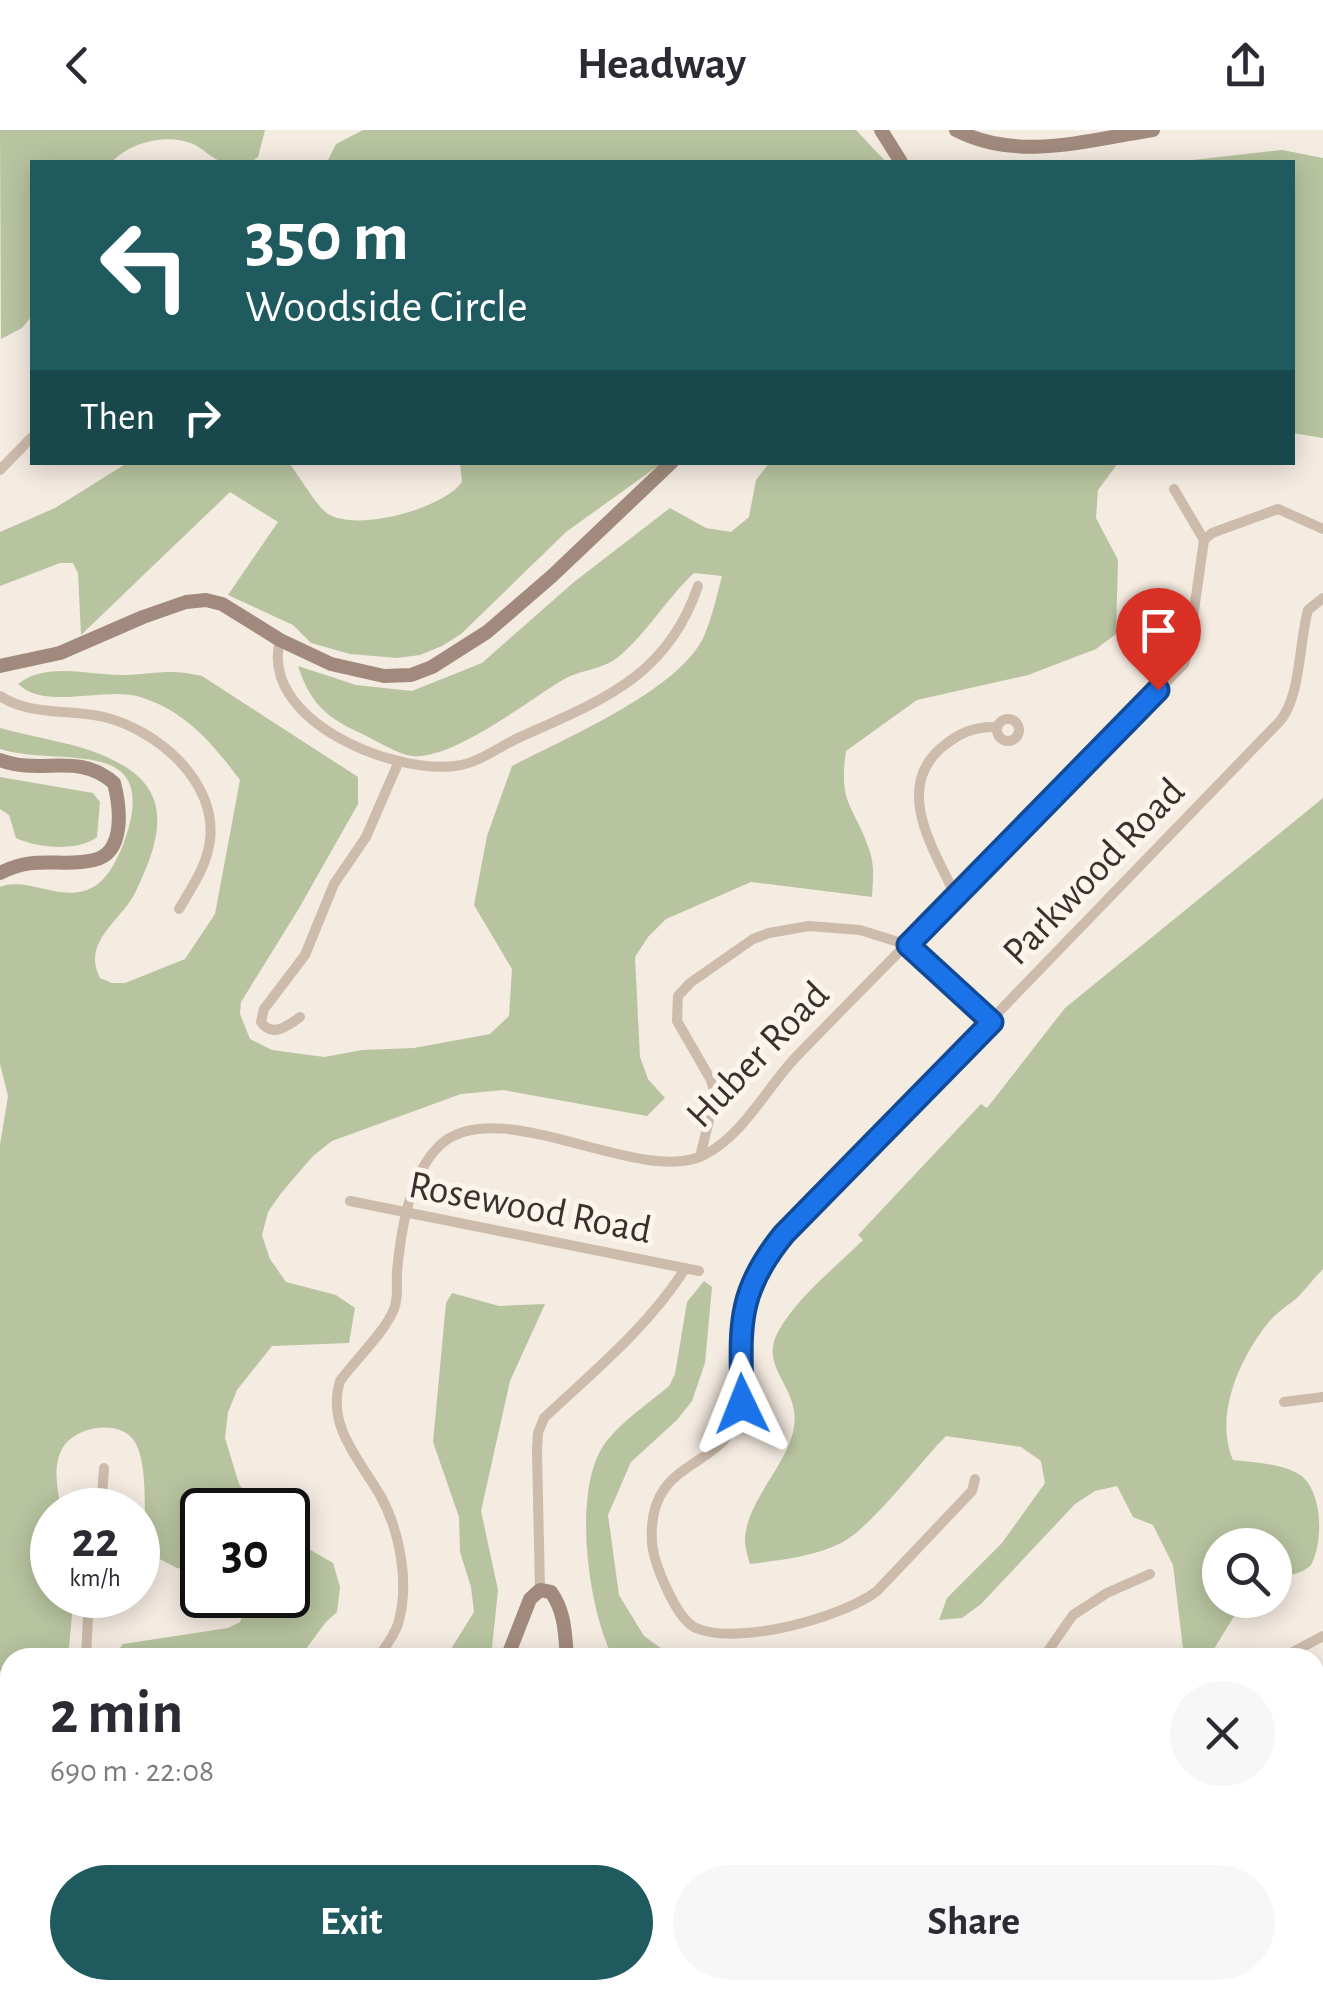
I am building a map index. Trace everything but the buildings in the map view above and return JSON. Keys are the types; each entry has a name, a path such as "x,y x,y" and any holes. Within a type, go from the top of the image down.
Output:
{"street":[{"path":"881,130 899,160"},
{"path":"956,130 978,142 1002,147 1043,148 1153,130"},
{"path":"0,470 30,439"},
{"path":"0,666 60,653 186,602 222,604 280,640 332,664 384,676 411,675 432,667 500,620 669,465"},
{"path":"1174,489 1204,540 1212,532 1278,509 1323,529"},
{"name":"Huber Road","path":"384,1648 398,1624 402,1566 395,1532 382,1499 342,1432 336,1416 336,1392 340,1381 396,1306 407,1214 427,1161 442,1143 463,1132 492,1130 560,1138 667,1163 700,1157 730,1135 792,1060 1184,664 1204,540"},
{"path":"280,640 276,657 278,675 303,714 331,733 399,762 450,766 478,760 641,674 670,645 690,610 698,586"},
{"name":"Parkwood Road","path":"975,1479 972,1491 877,1591 863,1602 838,1612 748,1632 708,1632 682,1619 655,1559 654,1510 662,1489 676,1474 722,1442 742,1404 742,1314 763,1260 1287,712 1308,610 1323,598"},
{"path":"0,696 46,710 103,716 141,730 172,753 201,790 210,818 204,866 179,909"},
{"path":"956,897 924,827 918,795 922,771 931,756 953,738 978,726 997,727"},
{"path":"0,760 16,766 88,766 114,783 120,812 117,835 110,849 97,860 44,860 16,865 0,873"},
{"path":"300,1018 274,1031 261,1022 264,1008 305,956 334,884 366,837 399,762"},
{"path":"700,1157 715,1095 711,1080 677,1021 678,996 690,983 754,939 808,926 860,930 908,945 992,1022"},
{"name":"Rosewood Road","path":"350,1201 699,1271"},
{"path":"540,1590 537,1451 544,1418 634,1336 663,1303 685,1269"},
{"path":"1284,1402 1323,1397"},
{"path":"104,1468 104,1488"},
{"path":"1050,1648 1073,1615 1150,1574"},
{"path":"511,1648 533,1594 540,1590 551,1592 559,1604 566,1648"},
{"path":"86,1648 88,1618"},
{"path":"1301,1648 1323,1636"}],"green space":[{"path":"0,130 265,130 254,160 220,160 193,144 172,139 139,145 114,160 30,160 30,318 22,328 1,339"},
{"path":"363,130 856,130 884,160 328,160 336,144"},
{"path":"1282,150 1323,158 1323,438 1295,433 1295,160 1193,160"},
{"path":"124,465 290,465 323,510 341,519 358,520 399,515 437,501 462,482 460,465 659,465 566,532 461,634 420,655 397,658 350,654 311,643 293,625 228,595 278,522 230,492 81,635 78,573 73,563 60,563 0,586 0,532 55,508"},
{"path":"768,465 1117,465 1098,490 1096,518 1118,560 1116,634 1096,649 1028,675 917,700 846,751 844,783 871,855 872,897 751,882 666,919 648,937 635,957 640,1057 648,1079 665,1098 647,1116 503,1090 461,1094 332,1141 313,1156 268,1212 262,1235 270,1259 286,1282 336,1295 355,1308 349,1343 272,1346 237,1390 228,1412 225,1438 242,1488 180,1488 180,1569 160,1559 160,1488 144,1488 139,1452 128,1434 98,1428 68,1441 57,1464 58,1488 30,1488 30,1618 72,1618 69,1648 0,1648 0,1145 8,1096 0,1064 0,887 20,885 73,893 91,888 103,879 116,859 132,809 130,785 119,770 100,762 0,749 0,728 109,758 140,778 151,792 157,824 150,858 135,893 105,932 95,953 100,978 112,983 125,983 185,959 215,914 240,780 197,730 156,703 126,694 44,696 18,684 56,671 202,676 358,777 358,804 241,1002 240,1014 250,1039 272,1050 324,1057 362,1050 414,1048 490,1034 509,1016 512,969 474,905 487,836 512,766 618,711 671,675 704,636 722,576 694,573 617,658 568,677 468,740 429,755 400,753 335,719 313,698 298,666 356,685 412,691 482,663 574,582 670,508 706,528 731,532 749,517 756,480"},
{"path":"0,777 93,793 100,802 97,837 79,845 57,847 16,838 9,815 0,809"},
{"path":"1323,798 1323,1269 1257,1337 1232,1388 1226,1425 1233,1460 1288,1469 1310,1485 1319,1520 1318,1545 1311,1565 1292,1574 1292,1528 1202,1528 1202,1618 1233,1618 1215,1648 1183,1648 1173,1565 1153,1525 1133,1517 1117,1486 1095,1491 1075,1504 981,1604 962,1618 939,1620 947,1598 1002,1543 1045,1483 1041,1461 1021,1447 946,1436 881,1509 841,1543 808,1555 750,1564 745,1544 747,1524 782,1460 794,1427 794,1411 773,1353 778,1332 806,1295 863,1240 858,1235 981,1104 987,1108 1065,1008"},
{"path":"704,1281 712,1287 705,1363 692,1401 631,1462 608,1515 619,1595 644,1636 661,1648 609,1648 596,1610 587,1549 589,1488 595,1462 606,1442 669,1386 675,1374 687,1302"},
{"path":"452,1293 499,1306 545,1304 510,1381 481,1511 498,1590 492,1648 452,1648 474,1612 460,1552 459,1517 433,1442 446,1303"},
{"path":"310,1550 333,1563 340,1587 337,1612 307,1648 120,1648 123,1644 228,1628 242,1618 310,1618"}],"route":[{"path":"742,1404 742,1314 763,1260 992,1022 908,945 1158,690"}]}
